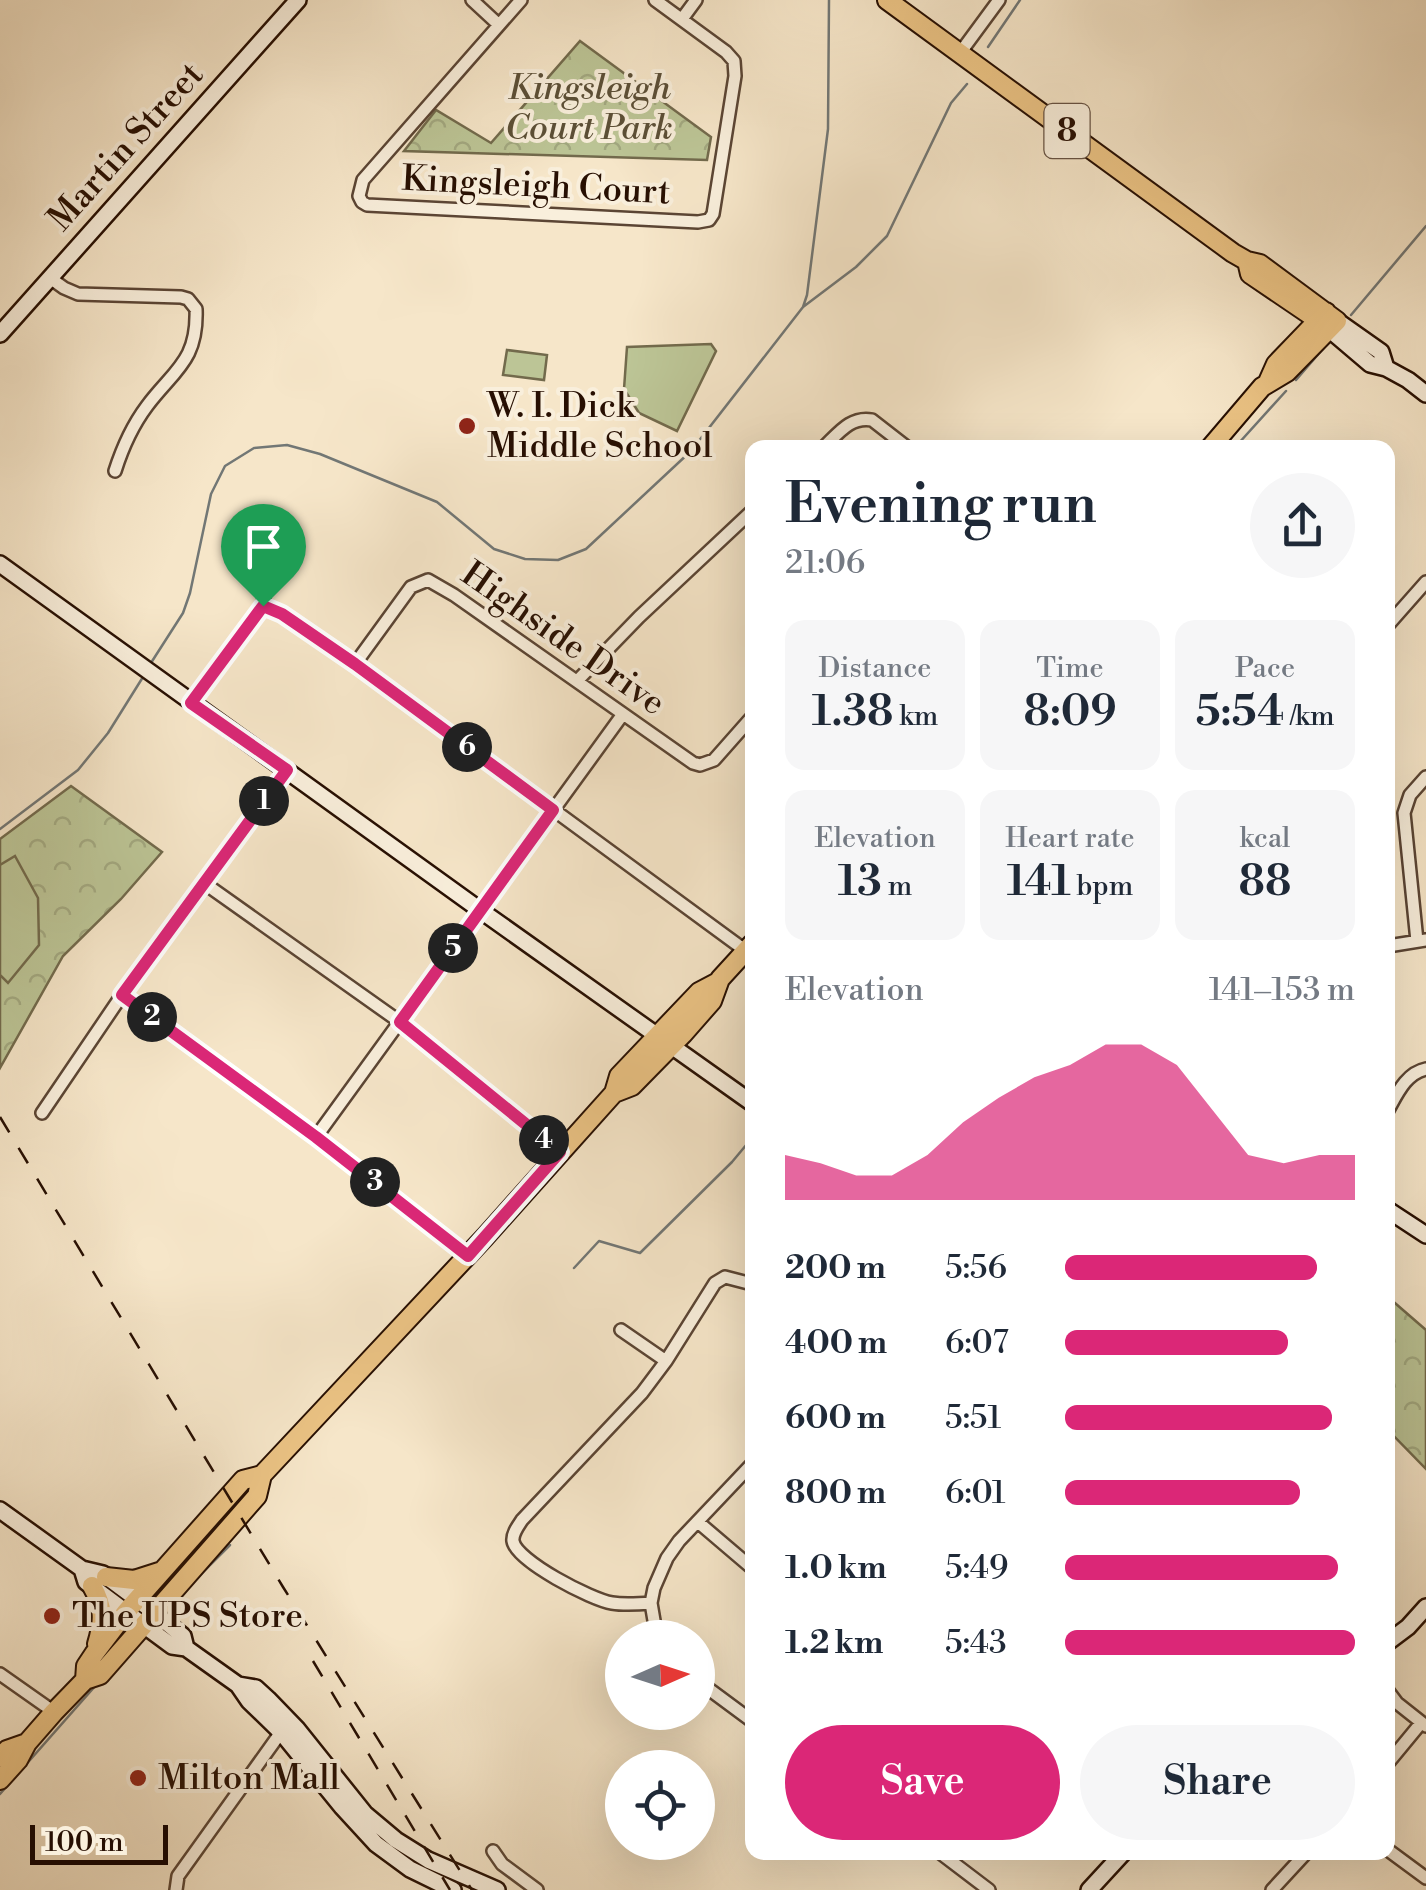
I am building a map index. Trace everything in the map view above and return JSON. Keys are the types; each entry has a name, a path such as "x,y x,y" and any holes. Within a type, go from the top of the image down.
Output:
{"main road":[{"name":"8","path":"887,0 1248,261 1250,274 1328,321"},
{"path":"1217,440 1262,386 1286,372 1328,321"},
{"path":"0,1780 54,1712 85,1680 100,1676 257,1496 262,1475 468,1256 614,1093 619,1076 665,1040 699,992 718,982 745,952"},
{"path":"85,1680 86,1666 132,1606 243,1480 262,1475"},
{"path":"94,1654 103,1613 93,1577 134,1580 163,1571"},
{"path":"0,1757 6,1750 27,1743"}],"street":[{"name":"Martin Street","path":"0,334 298,0"},
{"path":"472,0 499,25"},
{"name":"Kingsleigh Court","path":"521,0 363,180 359,196 362,202 710,220 736,70 734,61 656,0"},
{"path":"682,19 696,0"},
{"path":"960,53 998,0"},
{"path":"50,278 78,294 181,297 188,298 196,309 188,357 145,409 122,448 115,471"},
{"name":"8","path":"1328,321 1380,352 1386,368 1426,394"},
{"path":"831,440 850,422 864,418 898,440"},
{"path":"577,681 745,518"},
{"path":"191,703 263,606 270,546"},
{"path":"0,564 745,1098"},
{"name":"Highside Drive","path":"355,664 411,587 428,580 700,765 714,760 745,725"},
{"path":"1395,616 1426,582"},
{"path":"263,606 282,614 355,664 553,810 745,944"},
{"path":"316,1137 623,714"},
{"path":"42,1113 122,995 287,770"},
{"path":"1395,945 1422,940 1404,814 1410,796 1426,777"},
{"path":"204,883 400,1022 560,1152"},
{"path":"122,995 316,1137 468,1256"},
{"path":"1395,1099 1408,1078 1426,1069"},
{"path":"1395,1215 1426,1235"},
{"path":"652,1603 613,1604 562,1583 518,1552 514,1531 642,1393 715,1283 726,1277 745,1282"},
{"path":"621,1330 666,1361"},
{"path":"655,1620 654,1588 666,1558 745,1472"},
{"path":"0,1510 149,1619 172,1646 186,1648 238,1685 248,1701 286,1727 365,1814 396,1840 428,1860 497,1890"},
{"path":"698,1522 745,1562"},
{"path":"1395,1637 1426,1608"},
{"path":"0,1674 54,1712"},
{"path":"715,1694 745,1716"},
{"path":"1395,1700 1424,1725 1395,1756"},
{"path":"176,1890 178,1876 286,1727"},
{"path":"286,1727 342,1807 376,1844 410,1869 453,1890"},
{"path":"494,1852 502,1864 537,1890"},
{"path":"1395,1855 1426,1878"},
{"path":"953,1860 989,1890"},
{"path":"1089,1890 1117,1860"},
{"path":"1272,1890 1299,1860"}],"green space":[{"name":"Kingsleigh Court Park","path":"580,41 711,137 707,160 404,151 436,110 491,143"},
{"path":"711,344 716,351 677,431 639,413 624,389 627,347"},
{"path":"507,350 547,355 544,380 503,375"},
{"path":"71,786 162,852 63,956 0,1068 0,839"},
{"path":"15,856 38,898 39,945 8,983 0,975 0,865"},
{"path":"1395,1303 1426,1330 1426,1469 1395,1437"}],"waterway":[{"path":"803,307 828,129 829,0"},
{"path":"988,47 1020,0"},
{"path":"149,666 183,613 211,494 225,466 254,448 287,445 320,454 437,502 494,549 525,559 558,560 586,549 691,451 803,307 856,267 887,236 951,103 967,84"},
{"path":"1351,315 1426,226"},
{"path":"1296,380 1328,343"},
{"path":"1242,440 1286,391"},
{"path":"0,829 78,770 108,733 143,677"},
{"path":"574,1268 599,1241 640,1253 745,1146"},
{"path":"196,1579 230,1545"},
{"path":"0,1794 97,1684"}],"railway":[{"path":"0,1117 283,1587 472,1890"},
{"path":"313,1661 450,1890"}],"place":[{"name":"W. I. Dick Middle School","path":"467,426"},
{"name":"The UPS Store","path":"52,1616"},
{"name":"Milton Mall","path":"138,1778"}],"route":[{"path":"263,606 282,614 355,664 553,810 400,1022 560,1152 468,1256 316,1137 122,995 287,770 191,703 263,606"}]}
